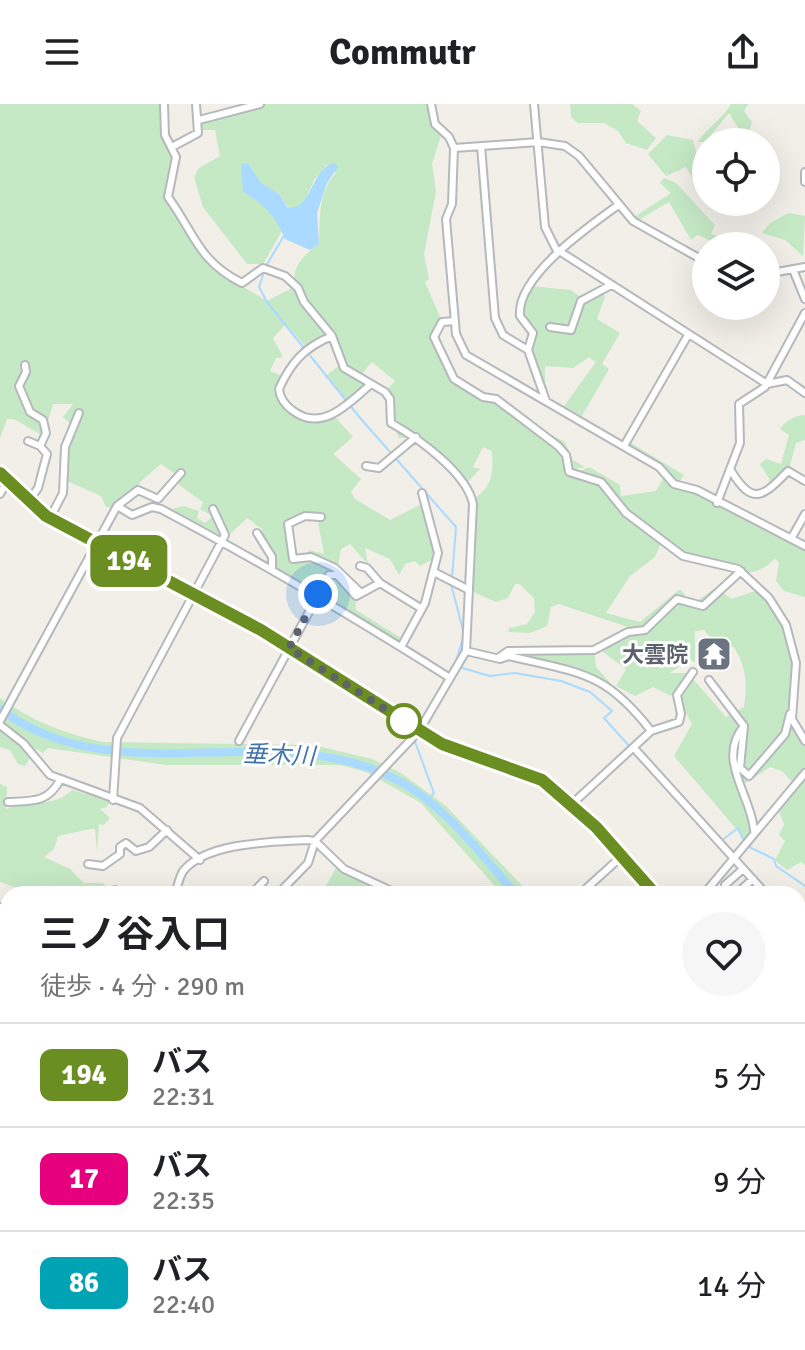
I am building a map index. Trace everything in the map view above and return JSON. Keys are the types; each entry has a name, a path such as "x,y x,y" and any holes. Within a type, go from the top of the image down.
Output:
{"main road":[{"path":"0,473 28,502 50,518 289,648 419,731 454,749 537,777 572,804 648,886"}],"street":[{"path":"164,104 164,128 172,147 175,173 168,197 188,225 194,243 217,271 242,283 266,268 293,283 304,302 332,336 344,368 390,399 391,423 416,437 471,493 466,651 419,731 315,841 308,863 286,886"},
{"path":"172,147 195,136 199,120 196,104"},
{"path":"199,120 260,104"},
{"path":"431,104 435,124 449,137 454,148 452,204 446,219 455,321 459,343 466,355 659,467 674,484 690,487 805,546"},
{"path":"534,104 545,227 549,240 559,251 767,384"},
{"path":"454,148 538,142 571,150 633,221 692,254"},
{"path":"481,146 495,318 503,335 528,350"},
{"path":"805,172 805,182"},
{"path":"546,401 528,350 533,333 520,316 521,297 559,251 617,206"},
{"path":"780,273 805,267"},
{"path":"794,272 805,299"},
{"path":"550,327 571,330 581,301 611,285"},
{"path":"767,384 805,313"},
{"path":"455,321 442,322 434,337 454,379 483,397 496,399 558,446 566,455 569,472 601,482 626,513 683,556 741,571 769,598 786,625 796,663 792,719 805,741"},
{"path":"624,446 688,335"},
{"path":"332,336 301,353 287,372 280,394 294,412 305,417 332,416 371,384"},
{"path":"25,365 26,372 19,386 30,412 43,420 46,427 40,446"},
{"path":"717,503 740,443 739,404 767,384 787,380 805,393"},
{"path":"50,518 61,497 65,447 79,413"},
{"path":"366,466 379,468 416,437"},
{"path":"28,441 46,452 65,458"},
{"path":"28,502 38,488 46,452"},
{"path":"730,469 743,488 755,495 764,495 788,471 805,481"},
{"path":"181,473 158,499 138,490 117,506 0,721 60,780 140,808 200,860"},
{"path":"0,494 8,480"},
{"path":"53,492 61,497"},
{"path":"401,647 422,609 434,572 438,545 422,493"},
{"path":"117,506 132,515 152,507 161,509 272,569 288,581 318,594 450,678"},
{"path":"113,800 115,744 222,541 225,530 213,509"},
{"path":"791,539 805,514"},
{"path":"321,517 305,516 288,524 293,559 311,557 324,562 344,575 356,592 365,593"},
{"path":"257,533 272,557 272,569"},
{"path":"360,566 367,568 380,583 422,609"},
{"path":"498,658 508,651 594,650 628,632 645,630 677,599 703,606 741,571"},
{"path":"434,572 469,590"},
{"path":"239,741 329,575 337,575 356,596 380,583"},
{"path":"466,651 498,658 509,656 595,677 619,695 651,731"},
{"path":"572,804 651,731 679,722 681,714 677,695 693,672"},
{"path":"709,680 744,726 740,768 749,776 785,734 795,706"},
{"path":"744,726 736,735 734,758 738,785 754,830"},
{"path":"634,748 759,886"},
{"path":"711,886 754,830 805,773"},
{"path":"8,802 44,799 54,792 60,780"},
{"path":"88,864 103,866 120,854 120,847 126,843 136,851 149,847 167,830"},
{"path":"178,886 182,872 200,860 237,845 315,841 344,869 381,886"},
{"path":"589,886 622,856"},
{"path":"725,885 743,869"},
{"path":"745,886 753,879"},
{"path":"259,886 264,881"}],"green space":[{"path":"0,104 160,104 160,127 176,157 168,198 197,246 217,271 267,301 294,287 330,337 306,347 284,322 285,325 273,338 283,357 276,358 270,371 282,376 277,397 291,413 335,417 353,437 333,454 361,479 351,492 355,499 390,520 426,502 437,557 420,566 415,561 405,564 399,575 390,559 365,548 368,564 350,544 341,549 338,566 334,566 355,595 356,610 403,639 400,645 274,569 262,529 247,518 228,536 216,518 222,536 172,509 184,506 199,511 197,518 205,523 213,516 200,509 203,502 175,482 177,475 161,464 140,482 137,490 124,496 114,508 106,507 101,496 67,481 65,453 73,426 63,417 73,404 53,404 46,427 40,434 14,419 7,419 0,438","holes":["317,517 324,554 310,550 296,561 286,528"]},
{"path":"260,104 431,104 442,132 432,164 436,191 424,254 429,279 425,282 441,319 434,337 457,380 474,394 484,397 496,395 522,419 565,442 573,460 585,467 575,469 574,474 589,467 620,485 621,496 656,491 665,475 625,446 629,442 684,475 680,481 805,548 805,597 784,591 776,581 779,563 775,558 763,569 749,573 734,572 660,545 655,557 630,576 606,613 640,622 680,589 685,595 673,606 685,597 697,601 715,588 732,599 758,590 772,605 789,636 793,653 794,688 789,726 791,723 805,741 805,865 801,862 787,870 775,860 785,841 779,835 784,824 778,809 796,786 782,771 770,767 738,788 753,830 745,839 674,756 692,724 678,698 693,679 726,717 744,707 745,676 734,647 718,646 704,630 695,631 695,662 671,652 679,667 669,673 687,673 671,696 653,687 635,696 616,686 626,669 603,652 601,645 631,628 559,604 551,607 547,626 530,633 508,632 509,628 527,624 535,612 534,598 519,584 515,584 508,598 496,602 471,591 472,500 488,485 492,451 483,447 473,467 480,469 467,483 416,437 399,438 385,392 395,381 372,362 360,376 369,385 347,401 327,375 340,365 333,338 298,290 296,268 319,244 323,197 336,173 327,165 314,180 303,205 290,210 279,194 260,182 253,194 276,218 282,231 263,264 247,264 203,207 194,177 199,168 220,156 215,130 199,130 199,120 237,115"},
{"path":"570,104 632,104 641,111 637,121 656,138 647,150 626,143 618,131 604,123 578,123 571,117"},
{"path":"731,104 748,104 744,111 752,122 750,128 738,128 729,113 717,128 710,128"},
{"path":"667,135 692,140 692,177 686,167 666,176 648,154"},
{"path":"664,178 676,183 692,200 692,216 707,216 715,225 712,232 692,232 691,240 669,202 637,221 634,217 671,193 660,183"},
{"path":"788,213 805,216 803,256 780,238 780,232 763,232 770,223"},
{"path":"530,286 571,290 579,296 599,289 605,297 597,319 620,333 602,364 609,369 582,416 564,406 596,362 589,357 573,368 545,366 545,398 528,350 531,333 519,312"},
{"path":"805,415 805,440 796,443 789,469 765,494 755,493 755,490 763,490 770,480 760,464 766,459 781,464 789,435 780,429 791,419"},
{"path":"535,647 586,648 594,651 596,667 612,685 573,670 506,654 530,652"},
{"path":"0,698 49,726 103,742 313,745 372,759 401,773 446,806 522,886 495,886 421,803 366,772 340,765 166,765 48,748 43,753 36,749 25,766 18,764 10,750 0,747"},
{"path":"0,784 7,787 6,809 49,802 72,790 110,801 107,807 100,809 110,818 104,825 99,824 97,852 95,829 90,829 58,836 54,849 44,857 70,869 84,883 103,883 106,886 12,886 0,882"},
{"path":"338,865 372,886 326,886"}],"water":[{"path":"248,163 260,182 279,194 288,208 302,203 321,172 335,163 338,167 327,183 317,213 319,244 310,250 285,239 268,211 243,192 241,164"}],"waterway":[{"path":"266,266 285,234"},
{"path":"264,272 259,287 267,302 361,419 456,527 452,578"},
{"path":"154,504 181,516"},
{"path":"243,550 269,564"},
{"path":"451,584 464,634 456,662"},
{"path":"321,594 367,623"},
{"path":"459,667 490,676 515,673 561,681 590,692 612,711 604,718 630,747"},
{"path":"420,723 451,671"},
{"name":"垂木川","path":"0,709 46,735 95,748 145,753 301,754 351,762 416,791 462,832 509,886"},
{"path":"415,742 434,793 428,800"},
{"path":"721,841 738,828 744,841"},
{"path":"747,846 774,859 776,866 805,886"},
{"path":"629,870 639,886"}],"bus line":[{"name":"194","path":"0,473 46,516 261,630 419,731 442,744 520,769 542,780 596,827 648,886"}],"place":[{"name":"大雲院","path":"714,654"}],"route":[{"path":"318,594 289,648 404,721"}]}
